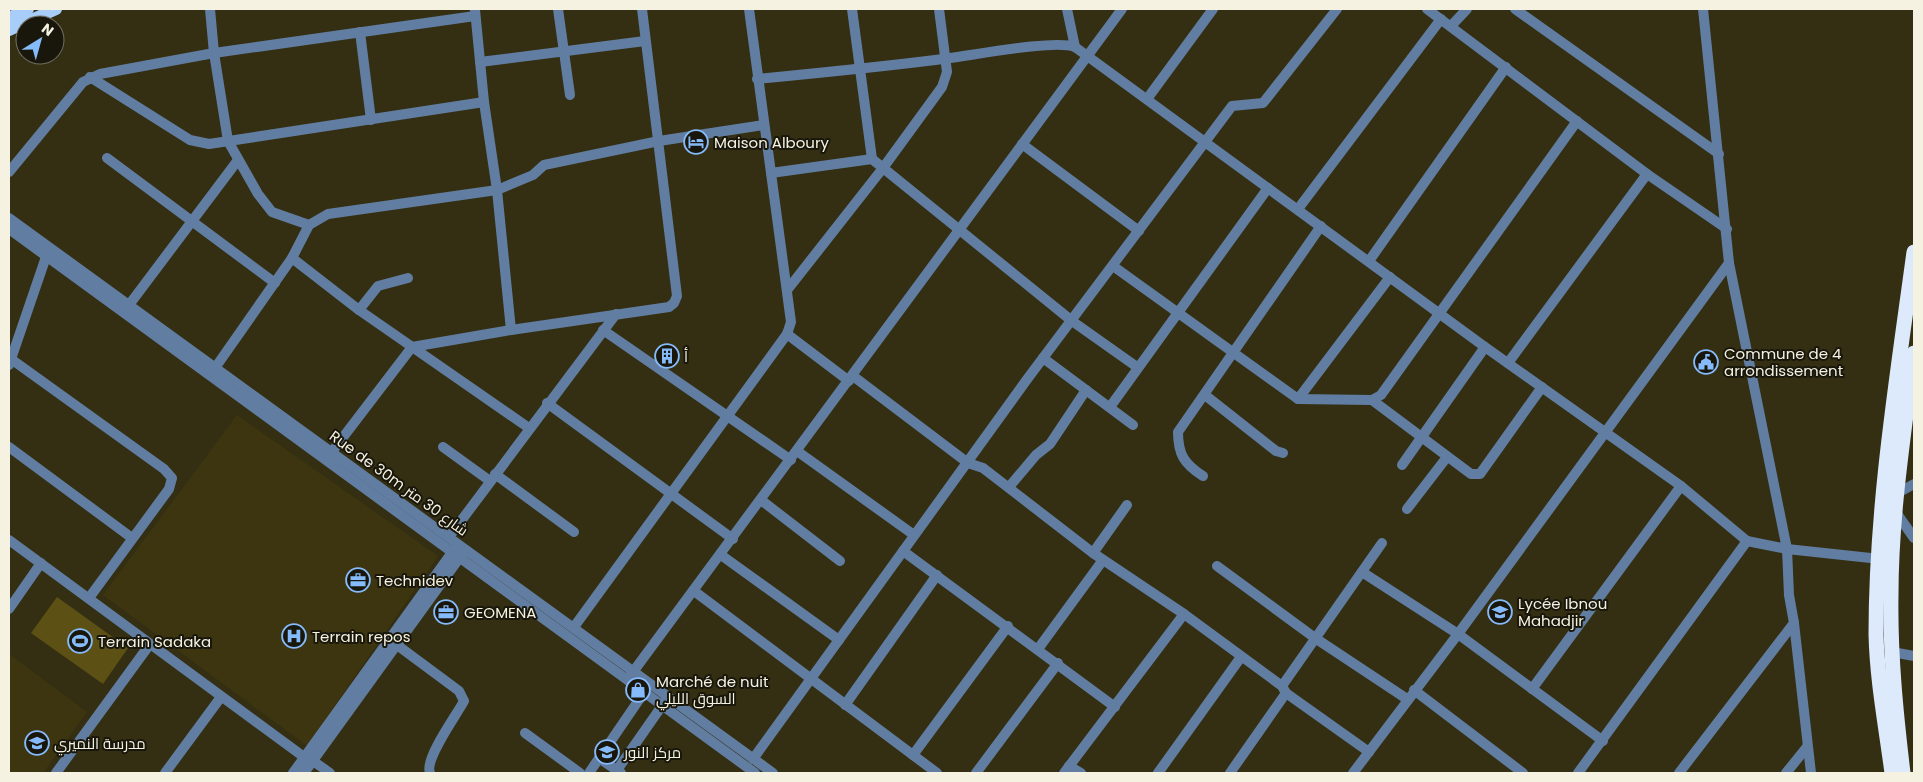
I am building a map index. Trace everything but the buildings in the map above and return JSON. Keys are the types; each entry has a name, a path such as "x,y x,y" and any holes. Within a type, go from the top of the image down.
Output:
{"highway":[{"path":"1882,773 1876,634 1882,519 1914,252"},
{"path":"1903,773 1893,685 1890,593 1896,494 1914,353"},
{"path":"1879,676 1892,773"},
{"path":"1893,685 1905,719 1912,773"}],"main road":[{"path":"9,18 28,9"},
{"path":"9,30 56,9"}],"street":[{"path":"210,9 214,53 228,142 272,212 309,225"},
{"path":"558,9 570,95"},
{"path":"331,453 412,347 511,330 669,307 674,303 677,296 642,9"},
{"path":"574,627 787,334 791,322 749,9"},
{"path":"852,9 872,159 1072,321 1137,367"},
{"path":"788,290 883,168 942,87 947,72 939,9"},
{"path":"1067,9 1075,47"},
{"path":"631,675 1122,9"},
{"path":"1147,99 1213,9"},
{"path":"753,759 1043,358 1235,104 1263,103 1337,9"},
{"path":"1427,9 1648,174 1727,230"},
{"path":"1451,26 1467,9"},
{"path":"1515,9 1719,154"},
{"path":"1704,9 1727,230 1728,262 1787,549 1788,595 1794,623 1811,773"},
{"path":"9,172 83,82 90,77 214,53 360,32 475,12 484,102 497,190 511,330"},
{"path":"1298,209 1441,19"},
{"path":"360,32 371,120"},
{"path":"480,62 646,41"},
{"path":"757,79 860,69 1031,47 1065,44 1075,47 1485,347 1681,486 1747,541 1787,549 1880,560"},
{"path":"1368,261 1506,67"},
{"path":"90,77 190,140 209,144 484,102"},
{"path":"1113,266 1298,399 1372,400 1381,395 1577,121"},
{"path":"215,368 292,258 309,225 317,218 328,214 497,190 526,179 544,165 659,141 764,125"},
{"path":"1022,144 1139,231"},
{"path":"107,158 275,283"},
{"path":"771,174 872,159"},
{"path":"129,305 238,160"},
{"path":"1508,363 1648,174"},
{"path":"1110,407 1137,367 1268,188"},
{"name":"Rue de 30m شارع 30 متر","path":"9,218 48,252 459,551 666,700 773,773"},
{"path":"1203,476 1184,462 1178,447 1178,432 1321,226"},
{"name":"Rue de 30m شارع 30 متر","path":"9,229 129,305 449,537 459,551 574,627 631,675 645,691 666,700 755,773"},
{"path":"48,252 10,363 164,469 172,478 169,489 89,598"},
{"path":"292,258 359,310 530,428"},
{"path":"1356,772 1407,699 1458,634 1728,262"},
{"path":"1298,399 1390,277"},
{"path":"359,310 378,286 408,278"},
{"path":"449,537 547,403 616,314"},
{"path":"603,330 728,416 794,456 914,536"},
{"path":"787,334 968,463 983,468 1103,560 1184,614 1369,752"},
{"path":"1402,465 1485,347"},
{"path":"1043,358 1133,425"},
{"path":"1372,400 1471,474 1480,474 1542,387"},
{"path":"1009,487 1036,455 1050,444 1086,390"},
{"path":"1205,395 1276,451 1283,453"},
{"path":"547,403 733,539"},
{"path":"443,447 492,477 574,532"},
{"path":"9,448 132,538"},
{"path":"1407,509 1447,457"},
{"path":"1896,494 1914,484"},
{"path":"1532,689 1681,486"},
{"path":"761,500 840,561"},
{"path":"1094,553 1127,505"},
{"path":"1895,511 1914,538"},
{"path":"9,540 221,697 330,773"},
{"path":"1578,773 1747,541"},
{"path":"1230,773 1315,638 1382,542"},
{"path":"293,773 309,759 396,645 459,551"},
{"path":"304,773 309,759 459,551"},
{"path":"903,551 1008,626 1115,707"},
{"path":"720,555 839,640"},
{"path":"1038,649 1103,560"},
{"path":"9,609 41,563"},
{"path":"1217,566 1315,638 1407,699"},
{"path":"1362,572 1458,634 1603,741"},
{"path":"845,705 937,575"},
{"path":"694,591 937,773"},
{"path":"1081,773 1067,769 1184,614"},
{"path":"1679,773 1794,623"},
{"path":"913,755 1008,626"},
{"path":"56,773 150,644"},
{"path":"396,645 459,691 464,701 431,757 428,769 430,773"},
{"path":"1892,652 1914,656"},
{"path":"1158,773 1242,657"},
{"path":"976,773 1058,663"},
{"path":"1414,690 1523,773"},
{"path":"588,773 645,691"},
{"path":"165,773 221,697"},
{"path":"599,758 618,772 666,700"},
{"path":"525,733 580,773"},
{"path":"1786,773 1807,747"}],"shaded area":[{"path":"237,415 438,556 307,746 103,595"},
{"name":"Terrain Sadaka","path":"57,597 128,648 103,684 31,633"},
{"name":"مدرسة النميري","path":"9,654 87,712 43,773 9,773"}],"place":[{"name":"Maison Alboury","path":"696,142"},
{"name":"أ","path":"667,356"},
{"name":"Commune de 4 arrondissement","path":"1706,362"},
{"name":"Technidev","path":"358,580"},
{"name":"GEOMENA","path":"446,612"},
{"name":"Lycée Ibnou Mahadjir","path":"1500,612"},
{"name":"Terrain repos","path":"294,636"},
{"name":"Terrain Sadaka","path":"80,641"},
{"name":"Marché de nuit السوق الليلي","path":"638,690"},
{"name":"مدرسة النميري","path":"37,743"},
{"name":"مركز النور","path":"607,752"}]}
